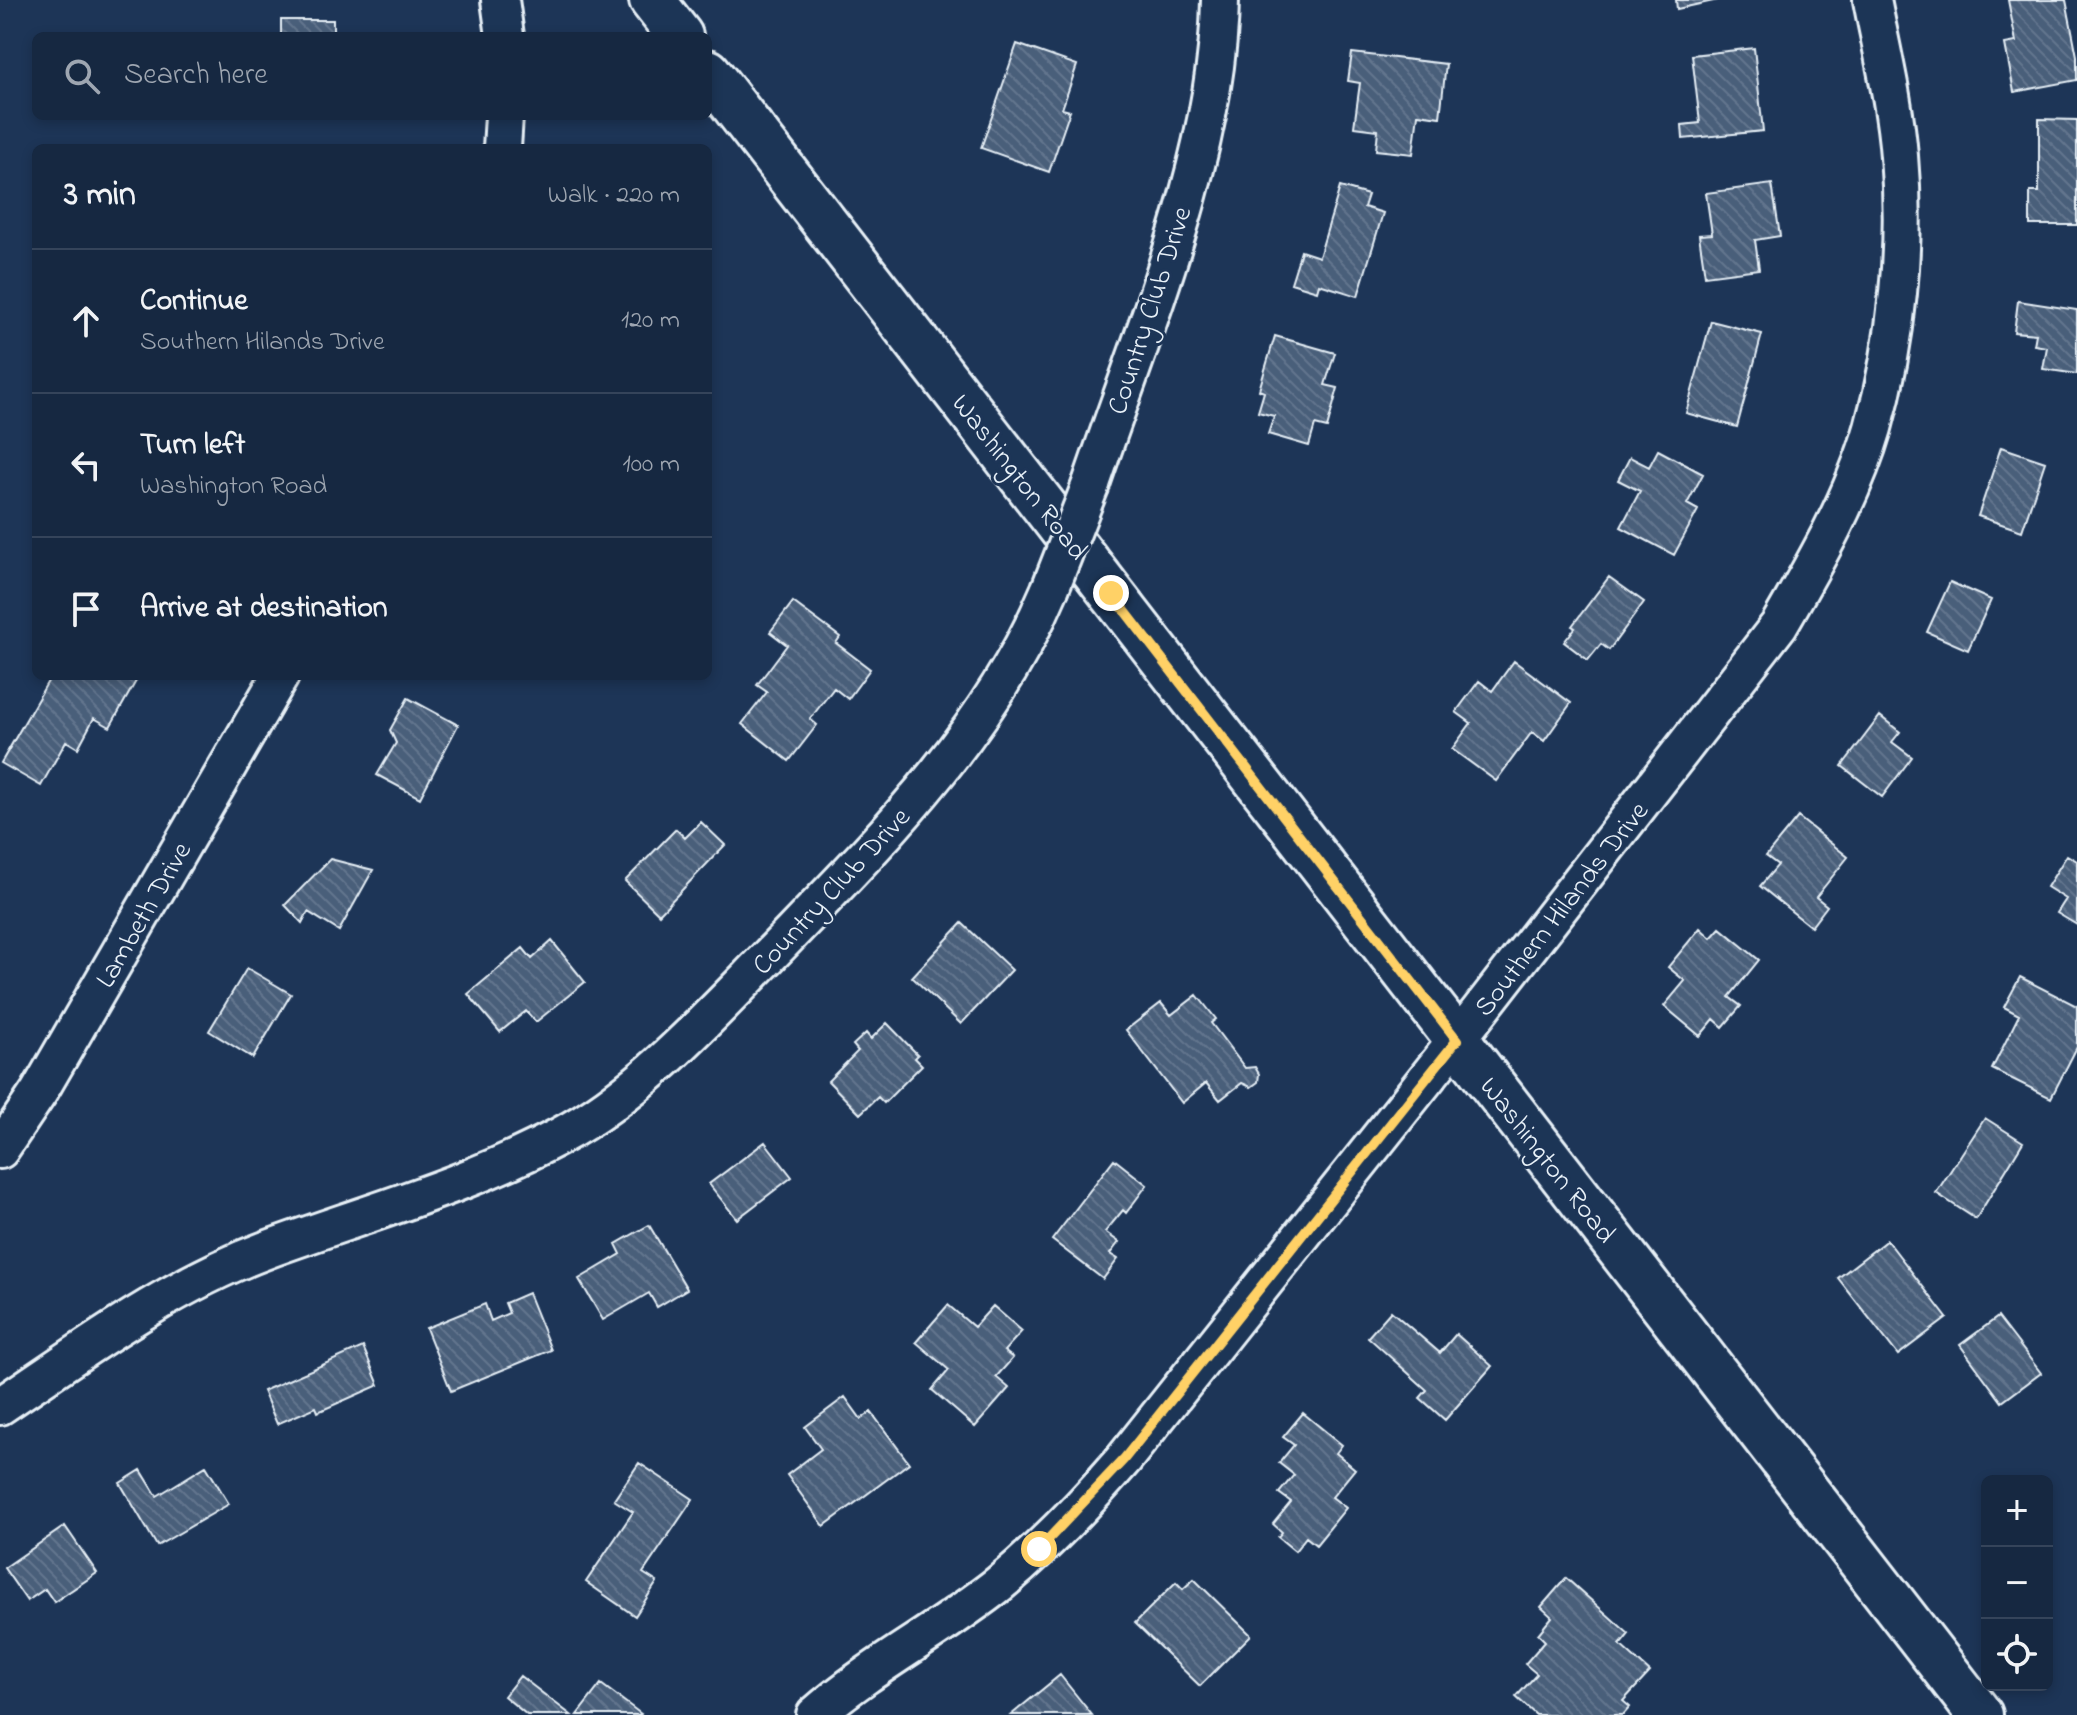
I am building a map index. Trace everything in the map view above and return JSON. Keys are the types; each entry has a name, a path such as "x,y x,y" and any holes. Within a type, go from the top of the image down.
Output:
{"main road":[{"path":"652,0 677,32"},
{"name":"Washington Road","path":"712,77 1980,1715"}],"street":[{"path":"500,0 504,32"},
{"name":"Country Club Drive","path":"0,1406 178,1290 265,1251 383,1212 478,1176 563,1134 614,1100 672,1053 913,803 961,744 1010,673 1050,589 1091,484 1172,244 1208,115 1220,44 1220,0"},
{"name":"Southern Hilands Drive","path":"815,1715 859,1679 997,1585 1081,1508 1134,1447 1457,1040 1779,625 1809,574 1857,473 1873,428 1884,378 1900,243 1899,156 1872,0"},
{"path":"502,144 504,120"},
{"name":"Lambeth Drive","path":"0,1150 39,1092 278,680"}],"building":[{"path":"1676,0 1718,0 1677,9"},
{"path":"2008,0 2066,0 2077,56 2077,80 2014,92 2005,44 2016,42"},
{"path":"281,20 333,20 333,32 281,32"},
{"path":"1017,44 1077,65 1062,109 1070,111 1049,172 981,148"},
{"path":"1754,48 1763,131 1683,139 1682,125 1700,123 1692,55"},
{"path":"1352,53 1446,64 1440,117 1418,114 1413,154 1376,150 1378,130 1354,127 1360,83 1348,81"},
{"path":"2039,119 2077,120 2077,225 2030,225 2030,192 2039,192"},
{"path":"1772,184 1780,236 1755,240 1759,269 1705,276 1699,235 1712,234 1706,193"},
{"path":"1340,187 1368,195 1364,207 1383,213 1358,296 1319,284 1317,291 1291,283 1301,251 1319,257"},
{"path":"2018,301 2077,310 2077,374 2043,369 2047,347 2034,345 2036,334 2014,332"},
{"path":"1711,321 1762,334 1737,427 1686,413"},
{"path":"1275,336 1335,353 1325,385 1338,388 1327,428 1315,425 1309,446 1268,434 1274,416 1258,412 1264,392 1259,390"},
{"path":"2001,447 2045,462 2022,531 1978,516"},
{"path":"1658,450 1703,474 1687,504 1698,510 1674,555 1621,527 1640,491 1618,480 1630,457 1649,467"},
{"path":"1609,577 1644,602 1609,650 1601,644 1588,660 1564,642 1575,628 1572,626"},
{"path":"1950,582 1991,600 1968,650 1927,632"},
{"path":"793,602 840,637 836,643 870,669 848,699 834,688 810,719 817,725 789,761 742,724 767,692 757,685 787,645 770,632"},
{"path":"1514,661 1571,703 1544,741 1532,732 1496,781 1452,749 1471,723 1456,712 1479,681 1492,691"},
{"path":"49,680 136,681 110,727 94,718 78,748 66,741 41,786 1,763"},
{"path":"408,698 458,725 420,798 377,775 396,743 390,730"},
{"path":"1880,716 1900,732 1892,742 1912,757 1882,797 1842,766"},
{"path":"1798,817 1848,857 1816,897 1827,906 1811,927 1760,886 1778,865 1766,856"},
{"path":"701,822 725,845 659,914 625,881 676,829 685,838"},
{"path":"2067,855 2077,861 2077,925 2057,913 2066,899 2047,887"},
{"path":"330,859 373,870 339,931 308,912 302,923 285,905"},
{"path":"962,923 1012,970 961,1024 912,977"},
{"path":"1700,928 1711,938 1720,928 1759,960 1729,997 1741,1006 1723,1027 1714,1019 1700,1036 1664,1006 1685,981 1668,967"},
{"path":"552,941 585,982 536,1022 526,1011 500,1032 468,994 523,948 532,959"},
{"path":"247,968 291,994 253,1058 209,1031"},
{"path":"2020,977 2077,1006 2077,1047 2051,1098 1992,1069 2019,1015 2004,1007"},
{"path":"1197,995 1216,1019 1211,1023 1245,1068 1255,1067 1259,1074 1258,1082 1251,1087 1242,1083 1220,1100 1206,1083 1182,1103 1126,1030 1161,1003 1171,1015"},
{"path":"887,1023 918,1055 915,1058 922,1065 884,1103 878,1097 860,1114 828,1081 858,1051 853,1045 866,1033 871,1039"},
{"path":"1985,1118 2023,1142 1976,1219 1936,1193"},
{"path":"765,1142 792,1177 737,1219 709,1184"},
{"path":"1114,1159 1147,1185 1126,1213 1123,1210 1105,1232 1119,1242 1110,1254 1118,1259 1103,1279 1052,1240"},
{"path":"649,1225 687,1289 657,1307 649,1293 603,1320 579,1279 621,1254 616,1244"},
{"path":"1887,1240 1947,1318 1898,1355 1838,1278"},
{"path":"528,1293 551,1350 451,1391 426,1328 485,1304 491,1321 509,1313 505,1303"},
{"path":"948,1305 974,1327 993,1306 1022,1331 1004,1351 1013,1358 996,1377 1009,1388 975,1427 932,1390 949,1370 916,1342"},
{"path":"1391,1311 1440,1353 1456,1334 1492,1366 1445,1420 1420,1398 1427,1390 1368,1337"},
{"path":"1998,1317 2041,1373 2002,1402 1960,1345"},
{"path":"363,1347 379,1385 318,1412 316,1407 277,1424 263,1391"},
{"path":"845,1397 861,1419 871,1412 909,1463 824,1526 787,1475 821,1449 805,1427"},
{"path":"1303,1413 1342,1445 1336,1453 1355,1469 1332,1497 1346,1508 1316,1545 1306,1537 1295,1551 1278,1537 1282,1532 1273,1524 1291,1502 1279,1493 1294,1475 1279,1463 1294,1445 1283,1437"},
{"path":"639,1463 693,1499 643,1573 657,1582 635,1616 586,1582 633,1512 614,1500"},
{"path":"206,1466 229,1504 157,1546 120,1483 141,1470 157,1496"},
{"path":"65,1526 97,1573 54,1602 45,1589 27,1601 4,1568"},
{"path":"1566,1578 1629,1634 1620,1645 1650,1672 1623,1701 1630,1707 1623,1715 1536,1715 1516,1697 1537,1674 1525,1664 1545,1641 1538,1634 1552,1617 1541,1607"},
{"path":"1194,1579 1251,1635 1200,1686 1135,1623 1176,1582 1183,1589"},
{"path":"1060,1675 1092,1715 1011,1715"},
{"path":"520,1676 571,1715 527,1715 504,1696"},
{"path":"601,1684 641,1714 577,1715"}],"route":[{"path":"1039,1549 1124,1459 1457,1040 1111,593"}]}
